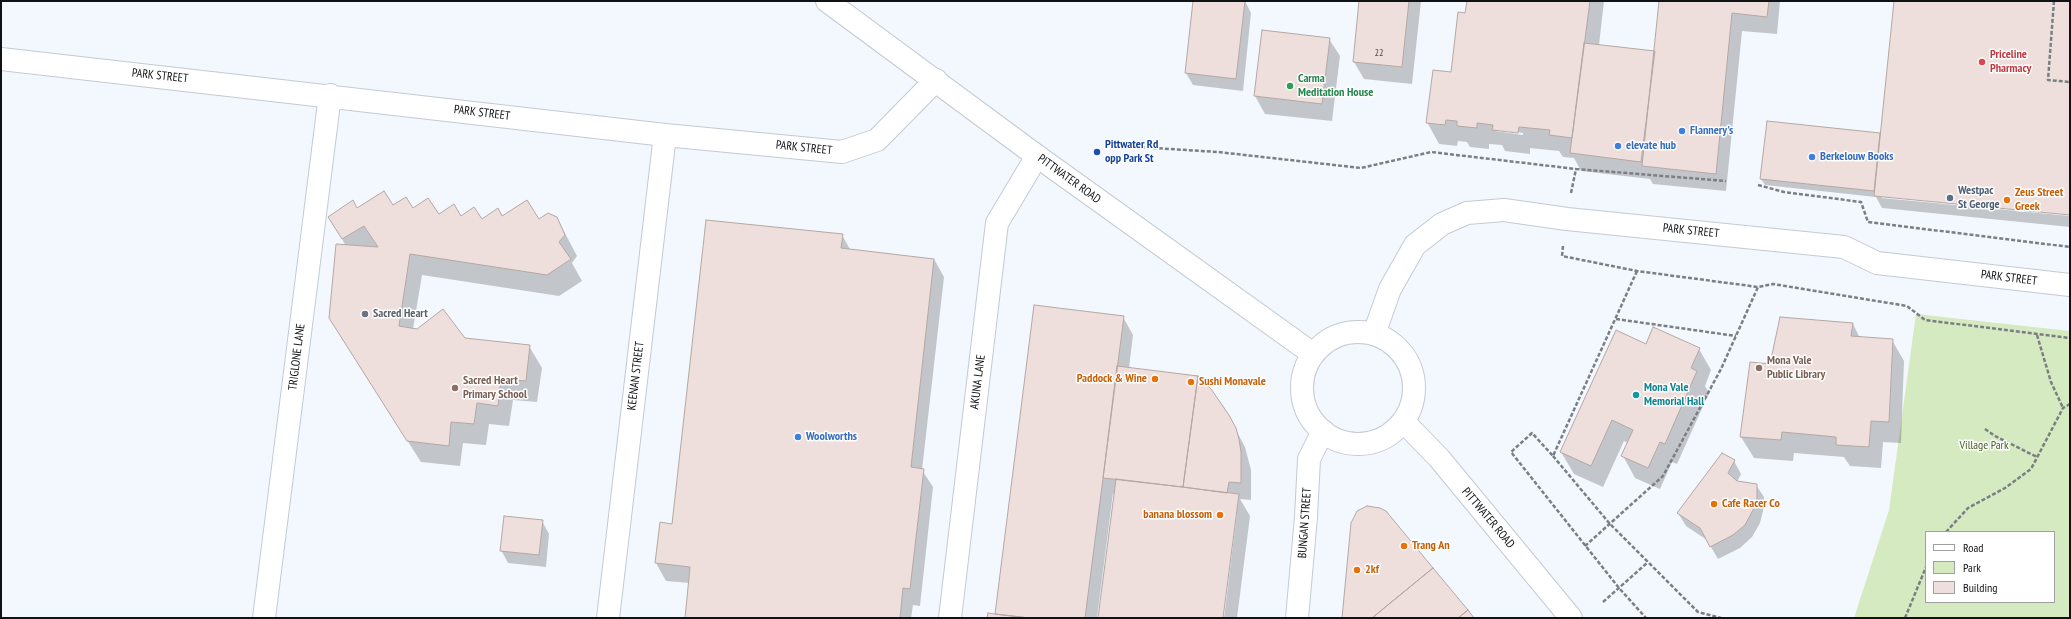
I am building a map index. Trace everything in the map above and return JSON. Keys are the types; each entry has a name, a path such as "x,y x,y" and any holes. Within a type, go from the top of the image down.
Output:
{"street":[{"name":"PITTWATER ROAD","path":"827,1 1037,156 1313,354"},
{"name":"PARK STREET","path":"1,59 330,95 665,135 842,152 877,140 936,80"},
{"name":"TRIGLONE LANE","path":"264,618 330,95"},
{"name":"KEENAN STREET","path":"608,618 665,135"},
{"name":"AKUNA LANE","path":"950,618 997,223 1037,156"},
{"name":"PARK STREET","path":"1374,334 1390,289 1415,244 1442,224 1466,213 1504,210 1567,219 1844,248 1877,263 2070,285"},
{"path":"1357,332 1374,334 1390,341 1403,354 1412,370 1414,387 1411,405 1403,421 1390,434 1368,442 1356,444 1338,440 1323,431 1311,418 1304,403 1302,386 1305,369 1313,354 1326,342 1340,334 1357,332"},
{"name":"PITTWATER ROAD","path":"1403,421 1438,458 1571,618"},
{"name":"BUNGAN STREET","path":"1297,618 1306,517 1309,459 1323,431"}],"path":[{"path":"2054,1 2048,80 2070,82"},
{"path":"1105,145 1218,152 1361,168 1431,152 1576,169 1726,180"},
{"path":"1570,198 1576,169"},
{"path":"1758,185 1784,192 1861,202 1868,222 2070,247"},
{"path":"1564,240 1562,256 1605,265 1637,271 1758,287 1773,284 1907,306 1925,320 2070,338"},
{"path":"1553,456 1637,271"},
{"path":"1585,546 1663,476 1721,369 1758,287"},
{"path":"1616,319 1736,336"},
{"path":"2037,335 2051,382 2063,408"},
{"path":"1947,531 1968,508 2005,488 2031,469 2063,408 2070,404"},
{"path":"1985,429 1995,436 2037,457"},
{"path":"1646,618 1585,546 1511,452 1532,433 1610,524 1647,563 1698,612 1721,618"},
{"path":"1603,602 1647,563"},
{"path":"1905,618 1925,569"}],"green space":[{"name":"Village Park","path":"1916,314 2070,331 2070,618 1854,618 1889,510"}],"building":[{"path":"1193,1 1245,1 1236,79 1185,73"},
{"path":"1359,1 1409,1 1402,67 1353,62"},
{"path":"1467,1 1590,1 1572,138 1549,135 1550,130 1519,127 1518,133 1492,130 1493,125 1477,123 1477,128 1457,126 1457,121 1446,120 1445,125 1426,123 1433,70 1451,72 1458,12 1465,13"},
{"path":"1659,1 1769,1 1767,17 1732,13 1716,174 1642,166"},
{"path":"1894,1 2070,1 2070,215 1874,196"},
{"path":"1262,30 1330,38 1322,104 1254,96"},
{"path":"1584,43 1655,51 1641,162 1570,153"},
{"path":"1767,121 1880,133 1874,191 1760,179"},
{"name":"Sacred Heart","path":"384,191 393,205 406,197 413,208 428,198 439,214 454,204 461,216 474,207 482,219 498,208 502,216 527,200 539,219 548,213 557,217 565,235 559,242 571,259 547,275 410,254 399,326 417,329 443,309 465,338 530,345 526,381 501,379 498,406 477,403 474,424 451,422 449,446 407,441 329,318 336,244 378,247 364,226 342,239 328,217 353,200 357,208"},
{"path":"706,220 843,234 841,248 934,259 911,467 924,469 910,589 903,588 900,618 685,618 690,567 655,563 660,522 672,524"},
{"path":"1034,305 1124,316 1085,618 1029,618 995,614"},
{"path":"1780,317 1853,323 1851,336 1893,339 1889,422 1871,421 1869,447 1836,445 1836,437 1782,432 1781,440 1740,437 1750,362 1770,364"},
{"name":"Mona Vale Memorial Hall","path":"1653,327 1700,348 1691,368 1697,371 1665,444 1660,442 1648,468 1621,456 1633,430 1612,420 1591,466 1560,452 1616,330 1646,344"},
{"path":"1117,366 1198,376 1183,487 1103,478"},
{"path":"1198,376 1211,389 1229,415 1236,428 1239,439 1241,452 1241,483 1229,482 1227,493 1183,487"},
{"path":"1722,453 1735,460 1728,473 1737,481 1757,484 1757,498 1753,510 1745,525 1733,535 1710,547 1700,528 1677,513"},
{"path":"1116,479 1239,494 1223,618 1098,618"},
{"path":"1367,506 1380,508 1386,511 1433,568 1372,618 1342,618 1351,523 1357,511"},
{"path":"504,516 543,520 539,555 500,551"},
{"path":"1433,568 1468,610 1458,618 1372,618"},
{"path":"1468,610 1474,618 1458,618"},
{"path":"988,613 995,614 1029,618 987,618"}],"place":[{"name":"Priceline Pharmacy","path":"1982,62"},
{"name":"Carma Meditation House","path":"1290,86"},
{"name":"Flannery's","path":"1682,131"},
{"name":"elevate hub","path":"1618,146"},
{"name":"Pittwater Rd opp Park St","path":"1097,152"},
{"name":"Berkelouw Books","path":"1812,157"},
{"name":"Westpac St George","path":"1950,198"},
{"name":"Zeus Street Greek","path":"2007,200"},
{"name":"Sacred Heart","path":"365,314"},
{"name":"Mona Vale Public Library","path":"1759,368"},
{"name":"Paddock & Wine","path":"1155,379"},
{"name":"Sushi Monavale","path":"1191,382"},
{"name":"Sacred Heart Primary School","path":"455,388"},
{"name":"Mona Vale Memorial Hall","path":"1636,395"},
{"name":"Woolworths","path":"798,437"},
{"name":"Cafe Racer Co","path":"1714,504"},
{"name":"banana blossom","path":"1220,515"},
{"name":"Trang An","path":"1404,546"},
{"name":"2kf","path":"1357,570"}]}
